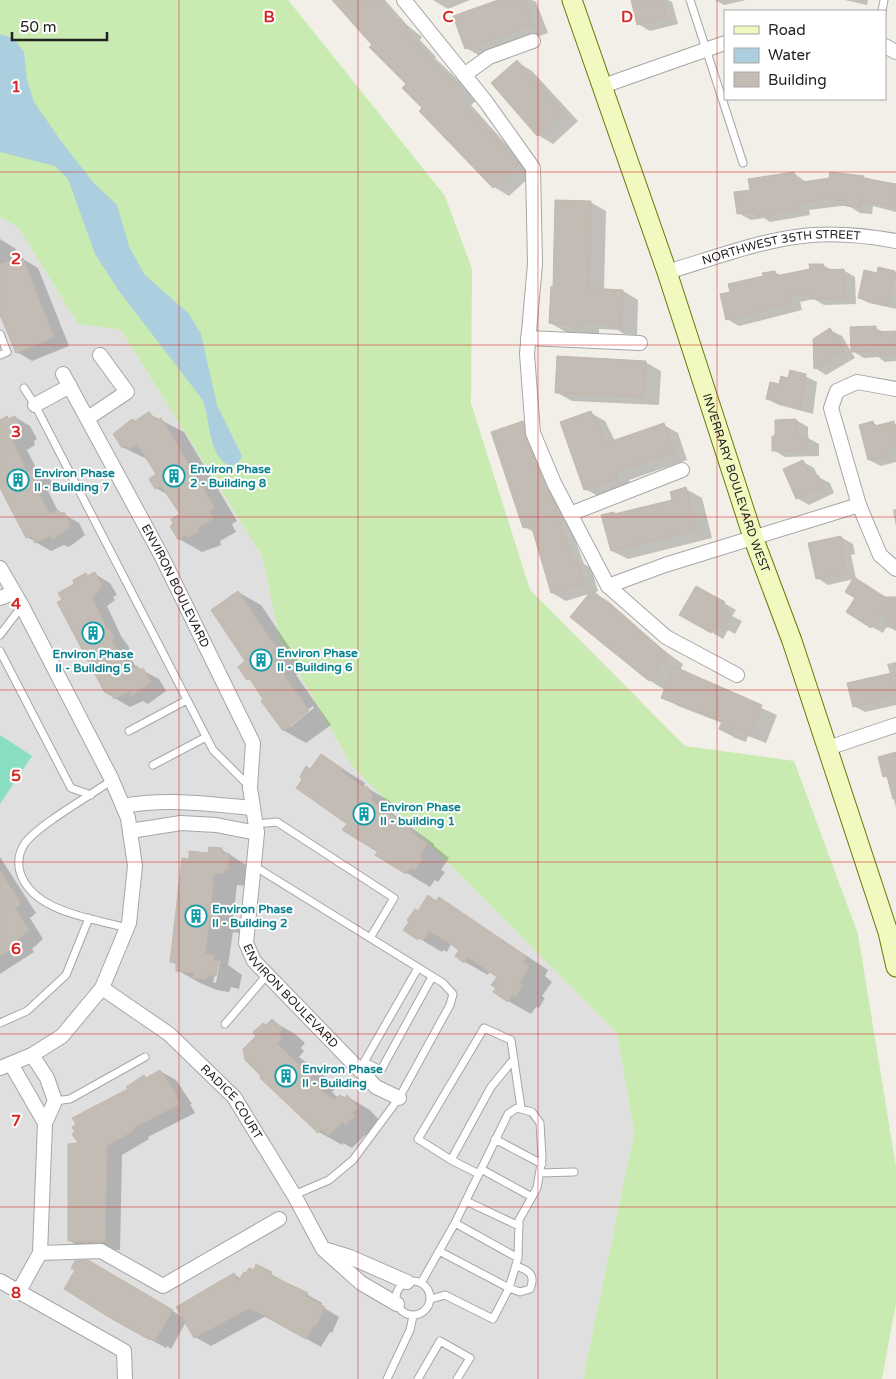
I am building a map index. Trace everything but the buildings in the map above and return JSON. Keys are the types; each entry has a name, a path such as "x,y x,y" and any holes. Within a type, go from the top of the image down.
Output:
{"street":[{"path":"404,0 464,74 533,168 535,264 527,354 533,433 554,483 608,586 666,637 737,675"},
{"name":"INVERRARY BOULEVARD WEST","path":"572,0 604,86 667,272 753,537 792,641 828,748 888,932 896,967"},
{"path":"464,74 489,57 533,41"},
{"path":"604,86 724,43"},
{"name":"NORTHWEST 35TH STREET","path":"667,272 769,242 813,235 868,236 896,241"},
{"path":"528,338 640,343"},
{"path":"88,418 127,392 100,355"},
{"name":"ENVIRON BOULEVARD","path":"63,374 161,555 253,743 250,788 257,829 246,942 254,962 376,1087 399,1098"},
{"path":"896,389 857,382 837,392 831,408 859,505 880,555 896,569"},
{"path":"34,405 70,386"},
{"path":"570,514 682,470"},
{"path":"608,586 665,565 859,505"},
{"path":"0,568 22,606 112,780 128,818 135,866 127,928 102,988 62,1036 32,1055 5,1066 45,1122"},
{"path":"0,598 14,593"},
{"path":"828,748 896,725"},
{"path":"123,806 147,801 254,808"},
{"path":"130,831 181,824 257,829"},
{"name":"RADICE COURT","path":"102,988 169,1034 234,1097 294,1195 323,1249 361,1283 397,1304"},
{"path":"19,1291 40,1253 45,1122 55,1101 47,1078 32,1055"},
{"path":"40,1253 101,1251 163,1286 279,1218"},
{"path":"323,1249 350,1256 414,1282"},
{"path":"0,1281 124,1350 125,1379"}],"lane":[{"path":"690,0 743,163"},
{"path":"0,334 7,352 0,355"},
{"path":"24,388 213,750 220,755 250,788"},
{"path":"0,635 22,606"},
{"path":"0,651 71,788 91,795"},
{"path":"129,732 187,700"},
{"path":"153,765 206,737"},
{"path":"112,780 40,830 26,842 20,853 18,864 22,880 31,892 65,911 127,928"},
{"path":"257,829 277,822 394,898 370,938"},
{"path":"254,866 432,977 453,994 450,1005 399,1098 353,1160 329,1180 294,1195"},
{"path":"0,1023 27,1011 66,975 89,918"},
{"path":"418,968 364,1062 381,1070 432,977"},
{"path":"226,1024 267,975"},
{"path":"521,1108 511,1040 484,1028 418,1139 451,1160 532,1197"},
{"path":"55,1101 70,1100 145,1057"},
{"path":"451,1160 491,1087 514,1059"},
{"path":"414,1282 430,1292 431,1299 425,1311 412,1316 400,1310 397,1304 397,1291 414,1282 439,1251 455,1223 511,1110 521,1108 532,1112 540,1123 542,1164 537,1188 519,1220 516,1266 509,1288 493,1319 444,1294 431,1299"},
{"path":"495,1139 542,1164"},
{"path":"540,1173 574,1172"},
{"path":"466,1201 519,1226"},
{"path":"455,1223 518,1258"},
{"path":"439,1251 509,1288 520,1292 530,1289 533,1281 528,1269 516,1266"},
{"path":"387,1379 410,1330 412,1316"},
{"path":"418,1379 440,1341 470,1358 457,1379"}],"shaded area":[{"path":"0,217 18,227 78,324 121,330 262,556 280,640 352,766 617,1033 634,1133 583,1379 0,1379"}],"green space":[{"path":"0,0 288,0 445,196 472,269 471,403 530,590 685,746 794,761 858,934 896,1167 896,1303 882,1379 583,1379 634,1133 617,1033 352,766 280,640 262,556 121,330 78,324 18,227 0,217"},
{"path":"0,735 32,756 0,804"}],"water":[{"path":"0,34 14,39 24,52 27,80 34,102 92,181 117,205 129,246 144,274 189,314 201,334 217,405 242,456 238,463 230,466 217,454 202,399 119,291 95,254 68,179 55,166 0,152"}],"place":[{"name":"Environ Phase 2 - Building 8","path":"174,476"},
{"name":"Environ Phase II - Building 7","path":"18,480"},
{"name":"Environ Phase II - Building 5","path":"93,633"},
{"name":"Environ Phase II - Building 6","path":"261,660"},
{"name":"Environ Phase II - building 1","path":"364,814"},
{"name":"Environ Phase II - Building 2","path":"196,916"},
{"name":"Environ Phase II - Building","path":"286,1076"}]}
